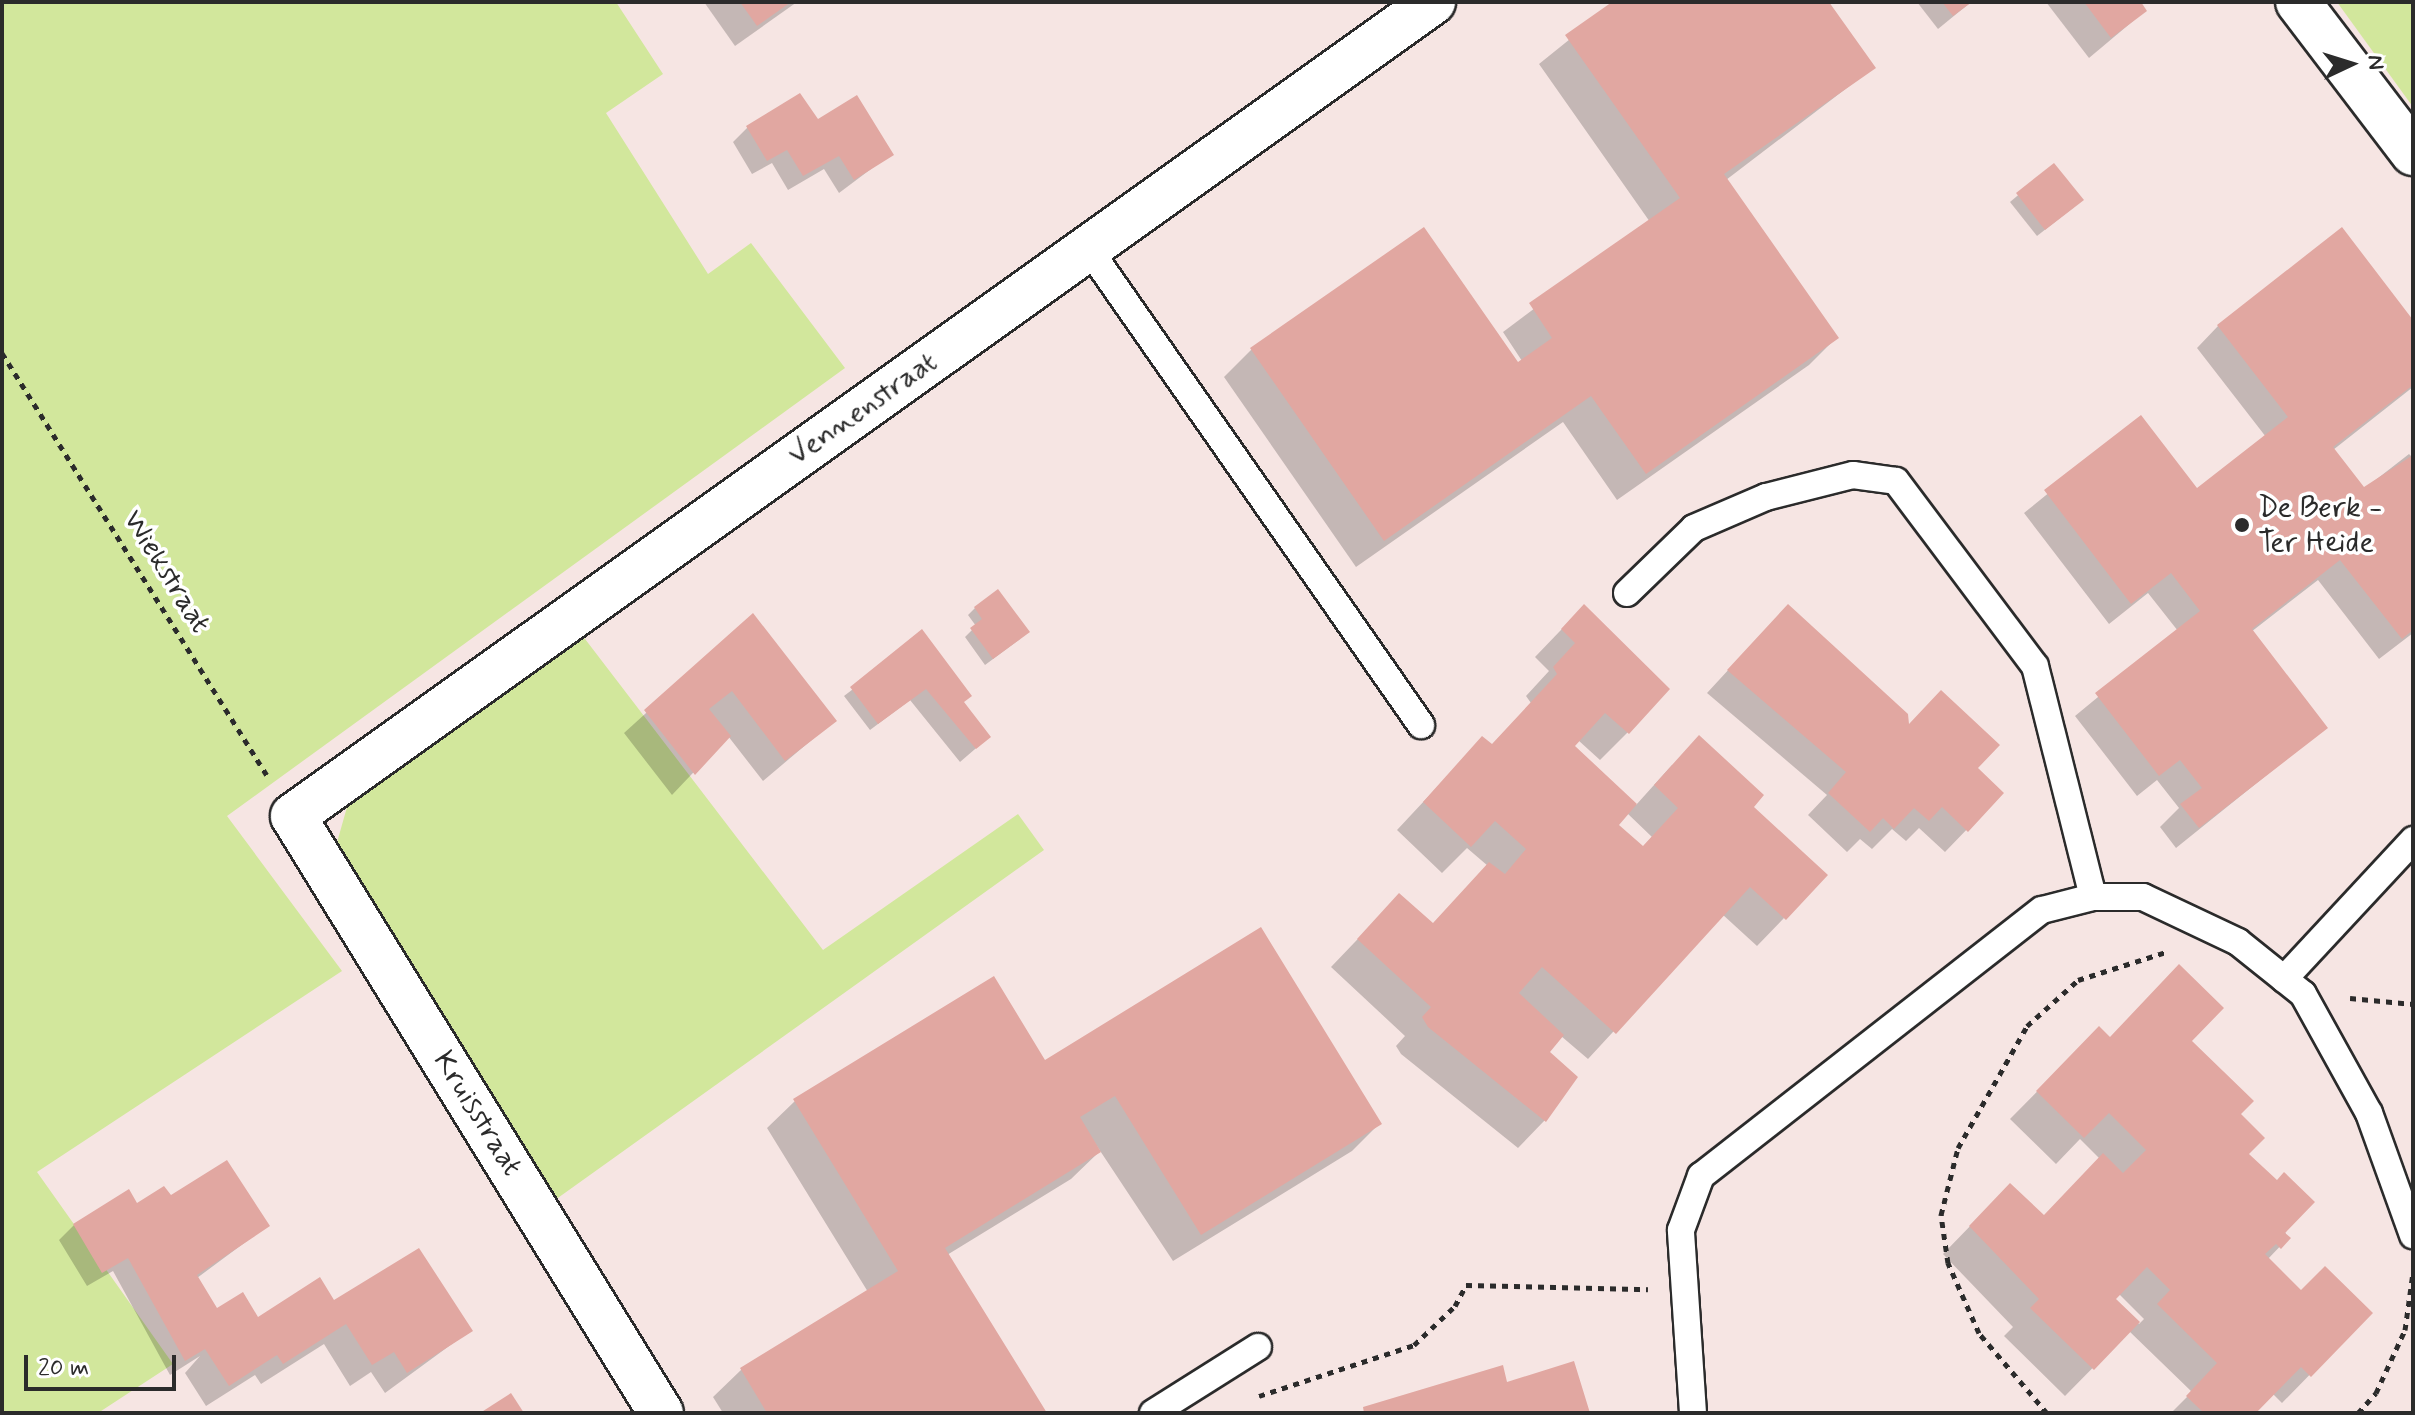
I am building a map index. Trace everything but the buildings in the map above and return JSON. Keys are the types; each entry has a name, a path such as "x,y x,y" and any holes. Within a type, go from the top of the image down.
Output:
{"street":[{"name":"Vennenstraat","path":"293,816 1433,2"},
{"path":"2298,2 2413,153"},
{"name":"Kruisstraat","path":"293,816 661,1413"}],"lane":[{"path":"1088,248 1421,725"},
{"path":"1627,593 1694,528 1766,497 1853,475 1896,481 2035,666 2093,897"},
{"path":"2294,987 2413,840"},
{"path":"1693,1413 1681,1292 1681,1230 1701,1176 2042,910 2093,897 2143,897 2238,942 2294,987 2369,1113 2413,1235"},
{"path":"1153,1413 1258,1347"}],"path":[{"name":"Wiekstraat","path":"2,353 293,816"},
{"path":"2047,1413 1979,1333 1948,1263 1941,1215 1958,1148 2027,1026 2078,980 2142,956 2238,942"},
{"path":"2294,987 2413,1004"},
{"path":"2358,1413 2376,1393 2405,1330 2413,1269"},
{"path":"1242,1401 1414,1345 1455,1306 1466,1285 1681,1292"}],"green space":[{"path":"2,2 616,2 663,74 606,113 708,274 751,243 845,368 227,816 342,971 37,1172 173,1364 98,1413 2,1413"},
{"path":"2337,2 2413,2 2413,107"},
{"path":"582,635 823,950 1018,814 1044,850 555,1200 340,865 336,846 349,800"}],"place":[{"name":"De Berk - Ter Heide","path":"2242,525"}]}
